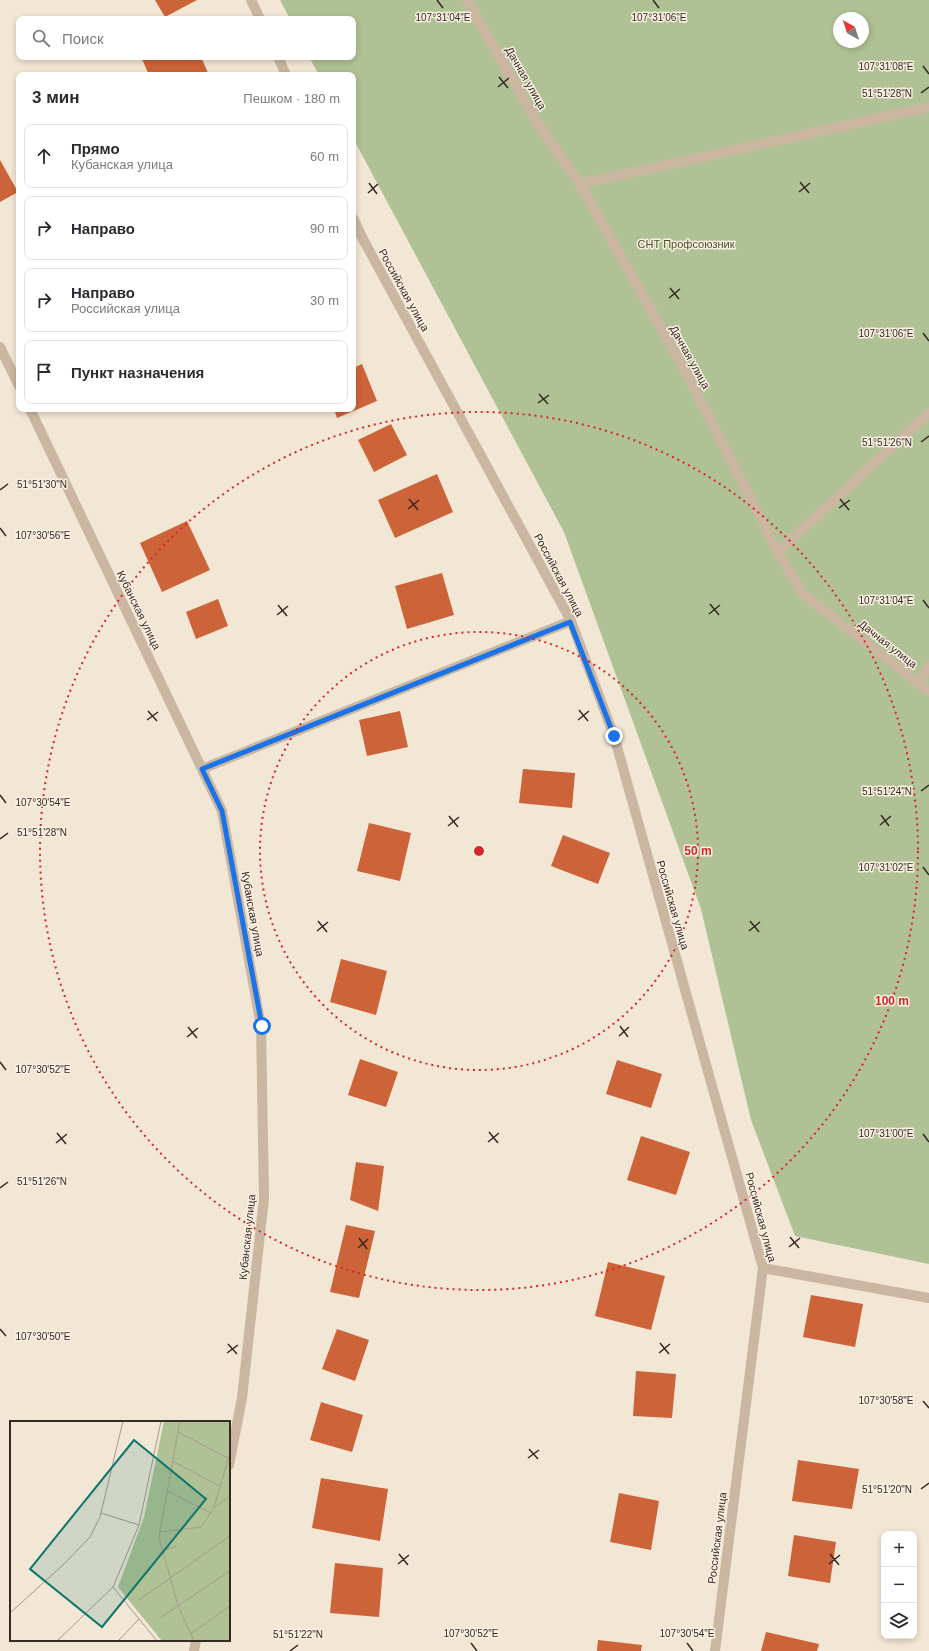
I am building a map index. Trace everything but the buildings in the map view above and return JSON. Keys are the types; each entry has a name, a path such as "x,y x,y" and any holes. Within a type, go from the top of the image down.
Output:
{"street":[{"path":"251,0 259,16"},
{"name":"Дачная улица","path":"467,0 538,124 580,184 686,372 778,552 802,594 929,691"},
{"path":"279,60 285,72"},
{"path":"580,184 929,107"},
{"name":"Российская улица","path":"356,224 557,594 570,622 614,736 763,1268 715,1651"},
{"path":"0,347 16,380"},
{"name":"Кубанская улица","path":"31,412 222,811 262,1026 264,1198 242,1398 230,1459"},
{"path":"778,552 929,413"},
{"path":"202,769 570,622"},
{"path":"919,684 929,666"},
{"path":"763,1268 929,1298"},
{"path":"194,1651 196,1641"}],"green space":[{"name":"СНТ Профсоюзник","path":"280,0 929,0 929,1264 795,1236 751,1120 701,909 564,532 356,144 356,72 317,72 311,60 356,60 356,16 288,16"}],"route":[{"path":"262,1026 222,811 202,769 570,622 614,736"}]}
